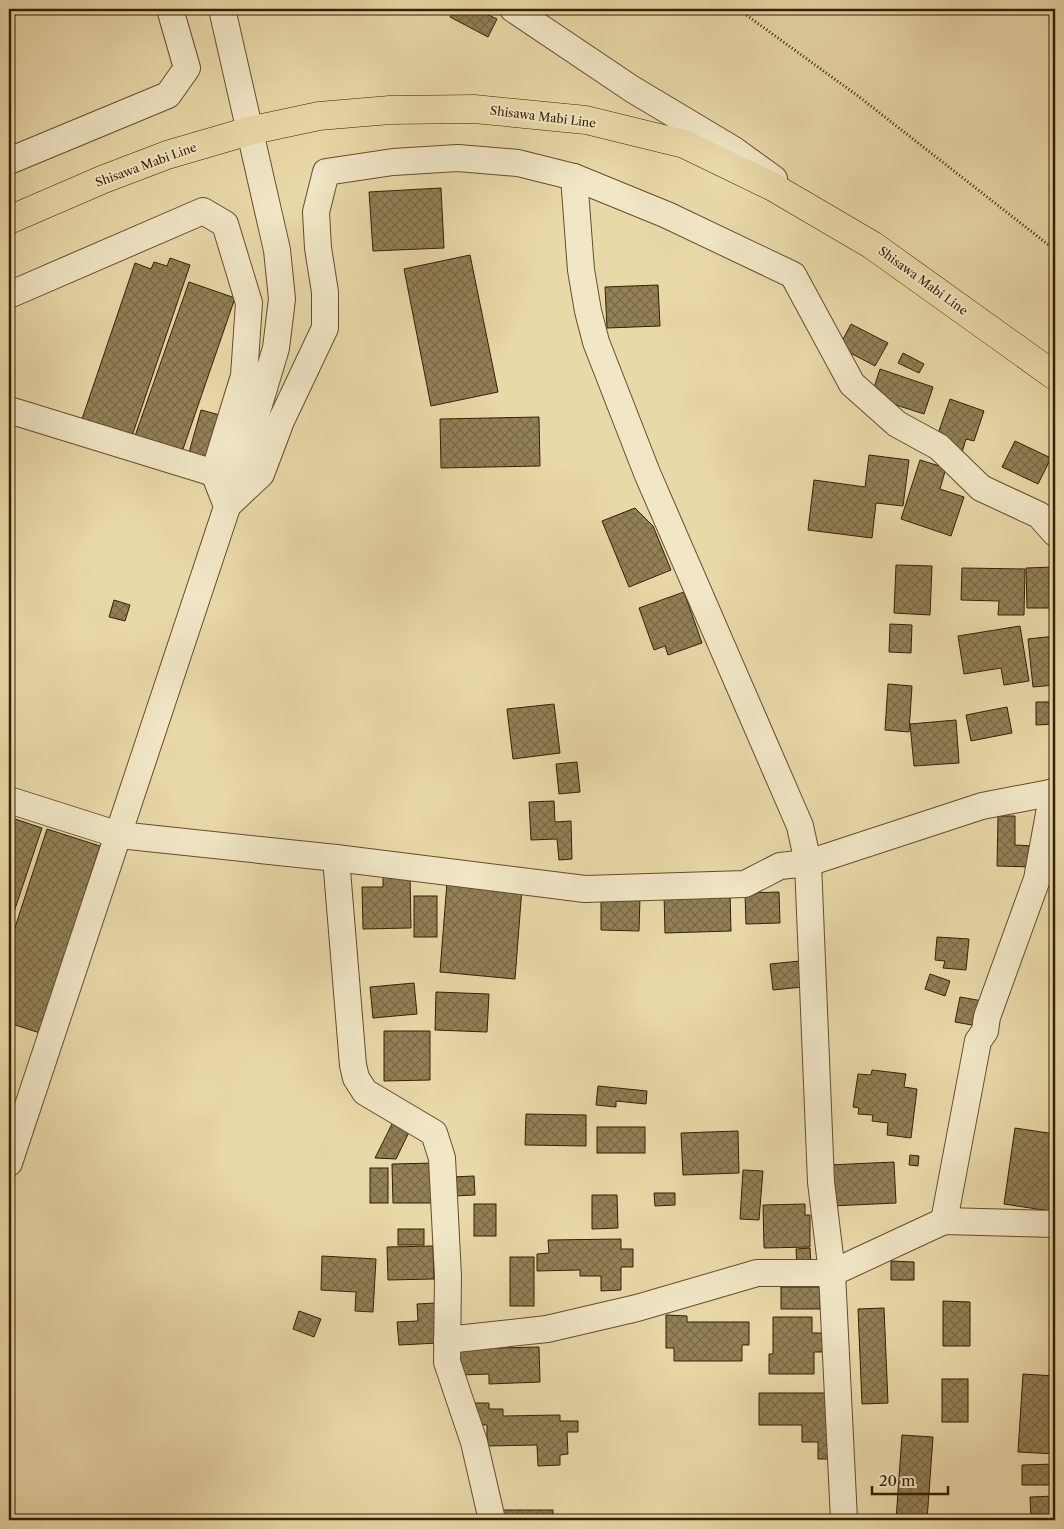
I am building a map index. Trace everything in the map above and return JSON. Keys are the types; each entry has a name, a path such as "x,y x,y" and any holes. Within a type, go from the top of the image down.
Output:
{"main road":[{"name":"Shisawa Mabi Line","path":"9,220 104,179 167,156 249,131 319,116 390,110 474,109 586,120 684,144 773,187 872,245 1055,376"}],"street":[{"path":"9,161 168,95 186,68 170,9"},
{"path":"9,1163 241,465 276,348 282,299 277,250 222,9"},
{"path":"513,9 632,89 734,150 833,222"},
{"path":"227,506 261,474 281,421 325,328 325,292 318,248 316,212 326,172 393,162 458,158 518,164 574,177 667,215 793,275 852,384 897,424 938,447 981,488 1039,515 1055,533"},
{"path":"574,177 581,270 588,311 596,342 647,473 800,826 808,863 821,1182 832,1273 844,1520"},
{"path":"9,295 202,211 225,224 249,303 244,376 214,473 227,506"},
{"path":"9,410 214,473"},
{"path":"9,800 119,835 336,858 585,889 745,884 780,866 808,863 982,806 1054,792 1037,879 987,1017 985,1031 978,1041 944,1221"},
{"path":"336,858 353,1065 356,1078 364,1092 434,1133 442,1158 448,1276 447,1362 474,1442 492,1520"},
{"path":"447,1340 547,1329 637,1308 757,1274 832,1273 944,1221 1055,1224"}],"path":[{"path":"738,9 858,96 1055,250"}],"building":[{"path":"455,9 476,9 497,19 488,37 450,17"},
{"path":"441,188 444,248 373,251 369,192"},
{"path":"470,255 498,392 431,406 404,269"},
{"path":"170,258 190,265 132,436 82,419 135,263 151,269 154,262 167,266"},
{"path":"189,282 235,298 182,452 135,436"},
{"path":"658,285 660,326 607,328 605,287"},
{"path":"851,324 888,343 875,366 839,347"},
{"path":"903,353 924,364 919,373 898,363"},
{"path":"880,369 933,387 924,414 871,397"},
{"path":"950,399 984,411 974,441 966,439 962,452 935,442"},
{"path":"201,410 220,415 207,462 188,456"},
{"path":"539,417 540,466 441,468 440,419"},
{"path":"1015,441 1051,458 1038,484 1002,467"},
{"path":"869,455 909,460 903,506 876,503 872,538 808,530 814,480 865,487"},
{"path":"920,460 946,468 940,489 964,497 951,536 901,519"},
{"path":"635,508 653,526 671,570 629,587 602,521"},
{"path":"896,565 932,566 930,615 894,613"},
{"path":"1054,567 1055,608 1027,608 1026,568"},
{"path":"962,568 1025,569 1024,615 998,615 999,601 961,600"},
{"path":"684,592 702,643 668,655 665,646 654,650 639,608"},
{"path":"114,600 130,605 125,621 109,617"},
{"path":"890,624 912,625 911,653 889,652"},
{"path":"1020,626 1029,681 1004,685 1001,668 964,674 958,636"},
{"path":"1055,636 1055,685 1033,687 1028,639"},
{"path":"888,684 912,686 909,732 885,730"},
{"path":"1036,702 1055,702 1055,724 1036,725"},
{"path":"554,704 560,753 513,759 507,709"},
{"path":"1007,707 1012,733 971,741 966,715"},
{"path":"956,720 959,763 914,766 910,724"},
{"path":"577,762 580,792 559,794 556,764"},
{"path":"554,801 555,822 571,821 572,859 559,860 557,839 531,840 529,802"},
{"path":"998,816 1015,816 1015,845 1034,846 1033,867 997,866"},
{"path":"9,817 42,828 9,927"},
{"path":"47,829 100,846 40,1033 9,1023 9,946"},
{"path":"383,875 410,875 411,928 363,929 362,887 383,887"},
{"path":"447,882 522,888 515,979 440,972"},
{"path":"730,892 731,931 665,933 664,893"},
{"path":"779,892 780,923 746,924 745,893"},
{"path":"414,896 437,896 437,937 414,937"},
{"path":"601,896 640,897 639,931 601,930"},
{"path":"937,937 969,939 966,970 943,968 945,961 935,960"},
{"path":"800,961 803,987 773,990 770,964"},
{"path":"930,974 950,981 945,996 925,989"},
{"path":"414,983 417,1014 373,1018 370,987"},
{"path":"436,992 489,994 487,1032 435,1030"},
{"path":"960,997 988,1002 983,1027 955,1022"},
{"path":"384,1031 430,1031 430,1080 384,1081"},
{"path":"872,1070 906,1074 904,1087 917,1089 911,1138 887,1135 888,1123 872,1121 873,1115 858,1114 859,1108 853,1107 858,1074 871,1075"},
{"path":"598,1086 647,1091 646,1104 616,1101 616,1107 596,1105"},
{"path":"526,1114 586,1115 586,1146 525,1145"},
{"path":"395,1118 412,1126 396,1159 375,1158"},
{"path":"597,1127 645,1127 645,1153 597,1153"},
{"path":"1015,1128 1055,1134 1055,1175 1050,1211 1004,1204"},
{"path":"738,1131 739,1173 683,1175 681,1133"},
{"path":"910,1155 919,1156 918,1166 909,1165"},
{"path":"894,1162 896,1203 831,1206 828,1165"},
{"path":"435,1163 436,1203 393,1203 392,1164"},
{"path":"370,1168 388,1168 388,1203 370,1203"},
{"path":"743,1170 763,1171 759,1220 740,1219"},
{"path":"474,1176 475,1195 453,1196 452,1177"},
{"path":"654,1193 675,1193 675,1205 655,1206"},
{"path":"592,1195 617,1195 618,1228 592,1229"},
{"path":"474,1204 496,1204 496,1236 474,1236"},
{"path":"805,1204 805,1215 810,1215 810,1247 764,1248 763,1205"},
{"path":"398,1229 424,1229 424,1245 398,1245"},
{"path":"621,1239 621,1249 633,1249 633,1267 621,1267 621,1290 601,1291 601,1276 580,1276 580,1270 537,1271 537,1254 549,1253 548,1240"},
{"path":"433,1246 434,1279 388,1280 387,1247"},
{"path":"810,1248 811,1268 797,1268 796,1249"},
{"path":"322,1256 376,1259 373,1312 355,1311 356,1292 321,1290"},
{"path":"510,1257 534,1257 534,1306 510,1306"},
{"path":"891,1261 914,1262 914,1280 891,1280"},
{"path":"781,1287 820,1287 820,1309 781,1309"},
{"path":"943,1301 970,1302 970,1346 943,1346"},
{"path":"436,1303 439,1343 399,1345 397,1322 418,1321 417,1304"},
{"path":"884,1308 888,1403 862,1404 858,1309"},
{"path":"299,1311 321,1319 314,1337 293,1329"},
{"path":"666,1315 687,1316 687,1322 749,1322 749,1345 742,1345 742,1361 674,1361 674,1348 666,1348"},
{"path":"773,1317 812,1317 812,1333 825,1333 825,1352 814,1352 814,1374 769,1374 769,1354 773,1354"},
{"path":"539,1347 540,1382 489,1384 489,1374 460,1375 459,1349"},
{"path":"1023,1374 1055,1376 1055,1454 1018,1452"},
{"path":"942,1379 968,1379 968,1422 942,1422"},
{"path":"759,1393 833,1393 832,1459 818,1459 818,1442 802,1442 802,1425 759,1425"},
{"path":"473,1403 489,1403 489,1409 503,1409 503,1416 560,1415 560,1421 578,1421 578,1432 567,1432 568,1454 560,1455 560,1465 538,1466 537,1445 487,1446 487,1425 473,1425"},
{"path":"902,1435 933,1437 927,1520 896,1520"},
{"path":"1055,1464 1055,1485 1022,1485 1022,1465"},
{"path":"1055,1496 1055,1520 1031,1520 1030,1497"},
{"path":"496,1510 553,1510 553,1520 496,1520"},
{"path":"566,1515 584,1515 584,1520 566,1520"}]}
